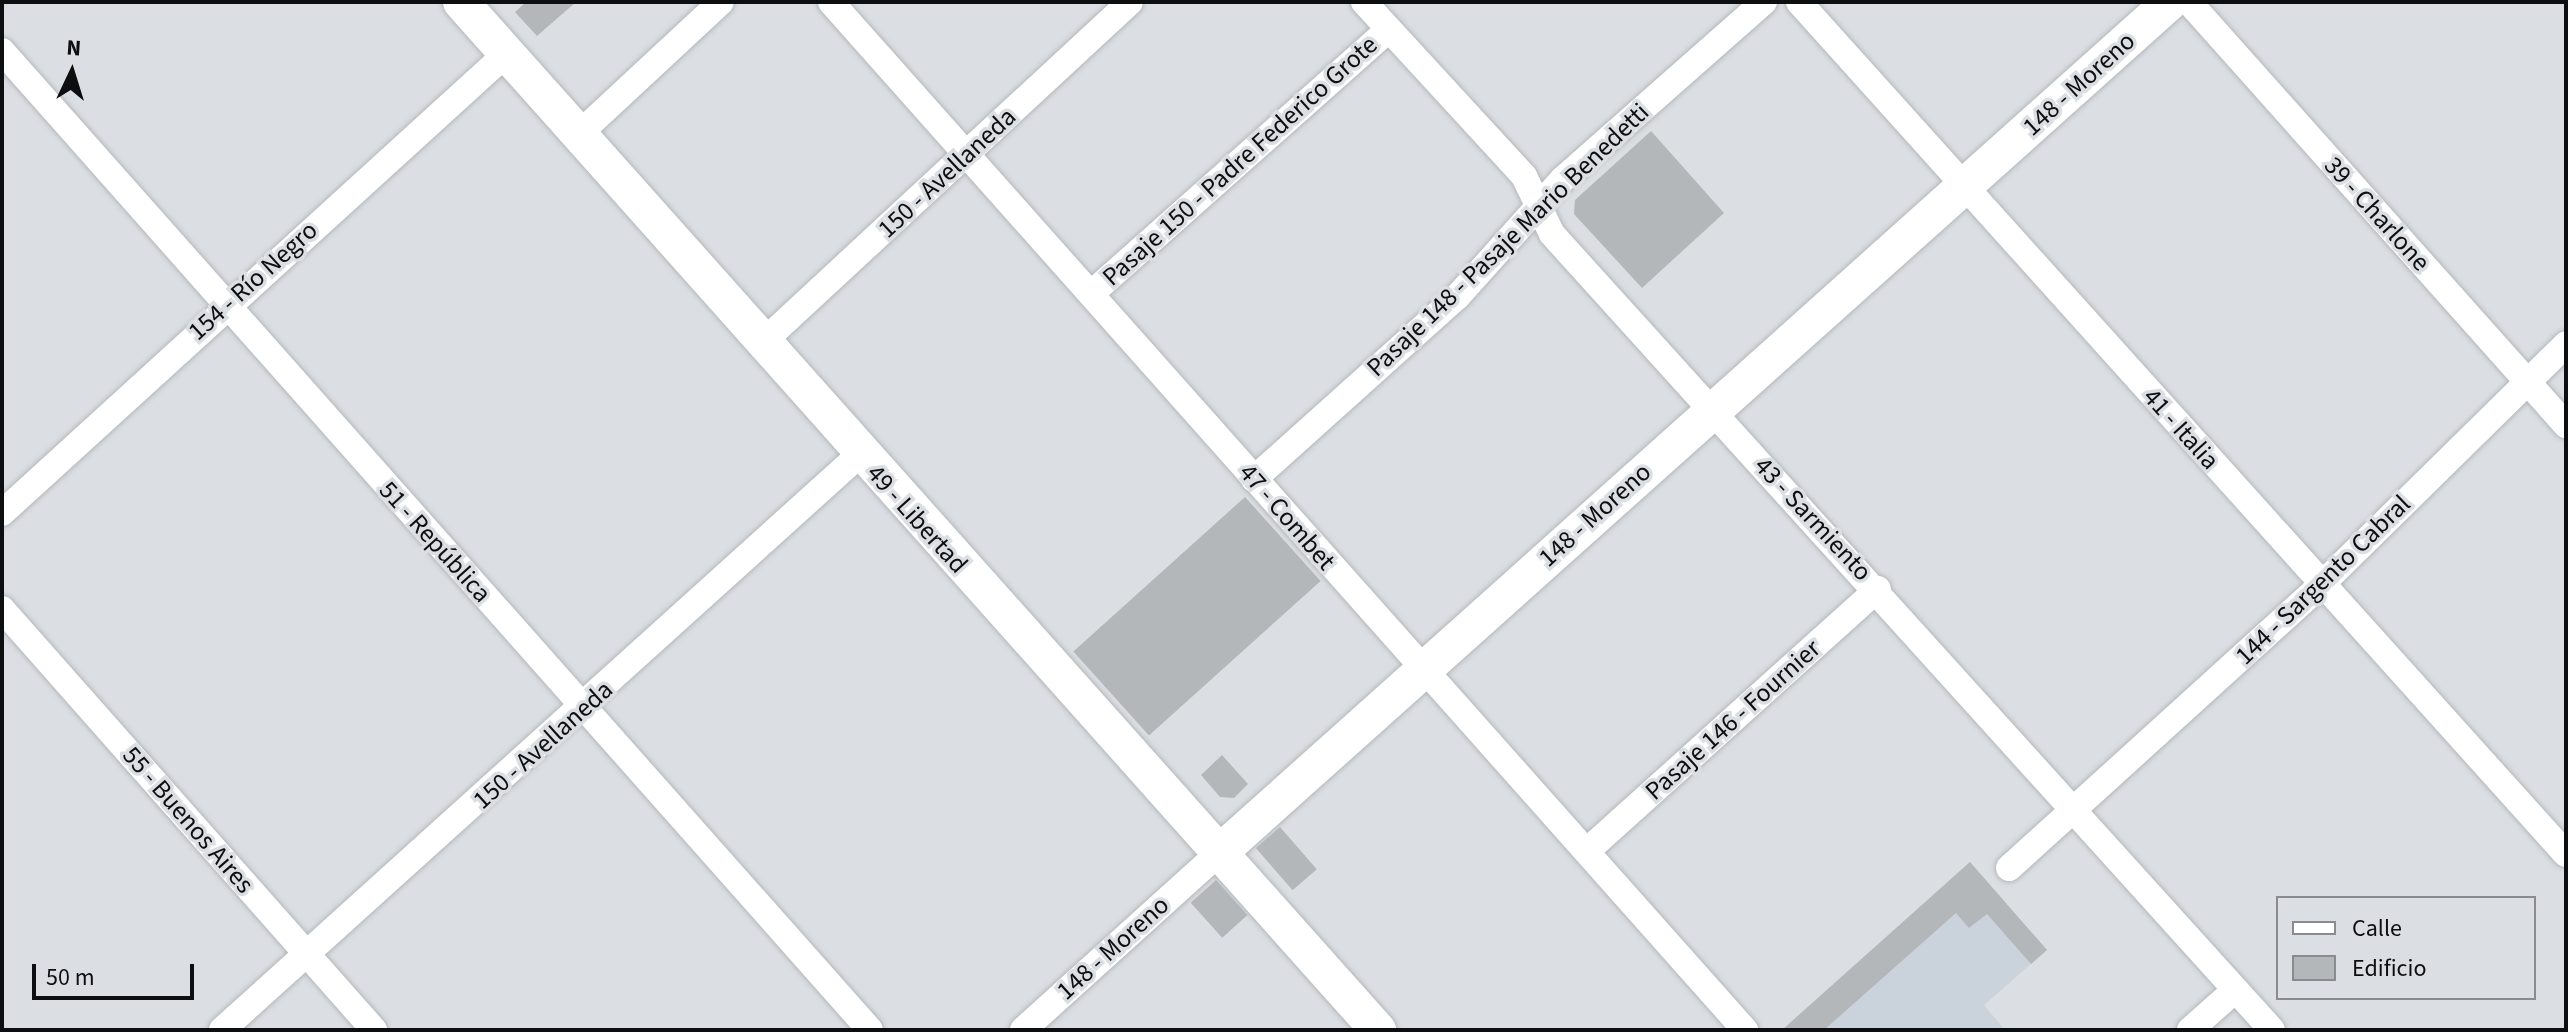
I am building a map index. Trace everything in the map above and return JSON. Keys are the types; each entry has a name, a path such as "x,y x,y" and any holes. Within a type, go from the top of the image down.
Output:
{"street":[{"name":"49 - Libertad","path":"461,2 580,133 859,455 1378,1030"},
{"path":"580,133 721,2"},
{"name":"47 - Combet","path":"831,2 1093,292 1254,479 1588,850 1745,1030"},
{"name":"150 - Avellaneda","path":"763,342 1130,2"},
{"name":"43 - Sarmiento","path":"1364,2 1524,176 1552,234 1878,589 2272,1030"},
{"name":"Pasaje 148 - Pasaje Mario Benedetti","path":"1254,479 1457,297 1539,205 1764,2"},
{"name":"41 - Italia","path":"1799,2 2320,586 2566,854"},
{"name":"148 - Moreno","path":"1023,1030 1712,409 2170,2"},
{"name":"39 - Charlone","path":"2189,2 2566,425"},
{"name":"Pasaje 150 - Padre Federico Grote","path":"1093,292 1388,30"},
{"name":"51 - República","path":"2,51 870,1030"},
{"name":"154 - Río Negro","path":"2,513 224,305 507,53"},
{"name":"144 - Sargento Cabral","path":"2009,868 2076,811 2320,586 2566,344"},
{"name":"150 - Avellaneda","path":"222,1030 584,708 859,455"},
{"name":"Pasaje 146 - Fournier","path":"1588,850 1878,589"},
{"name":"55 - Buenos Aires","path":"2,609 374,1030"},
{"path":"2190,1030 2235,990"}],"shaded area":[{"path":"1970,862 2047,950 1984,1005 2005,1030 1782,1030"}],"building":[{"path":"526,2 576,2 537,36 515,12"},
{"path":"1651,131 1724,213 1642,288 1574,214 1575,200"},
{"path":"1245,497 1321,581 1149,736 1073,652"},
{"path":"1222,755 1248,784 1234,798 1220,797 1201,775"},
{"path":"1280,827 1317,869 1293,890 1256,848"},
{"path":"1970,862 2047,950 2031,964 1987,914 1969,928 1956,913 1824,1030 1782,1030"},
{"path":"1216,880 1247,915 1222,938 1191,903"}]}
